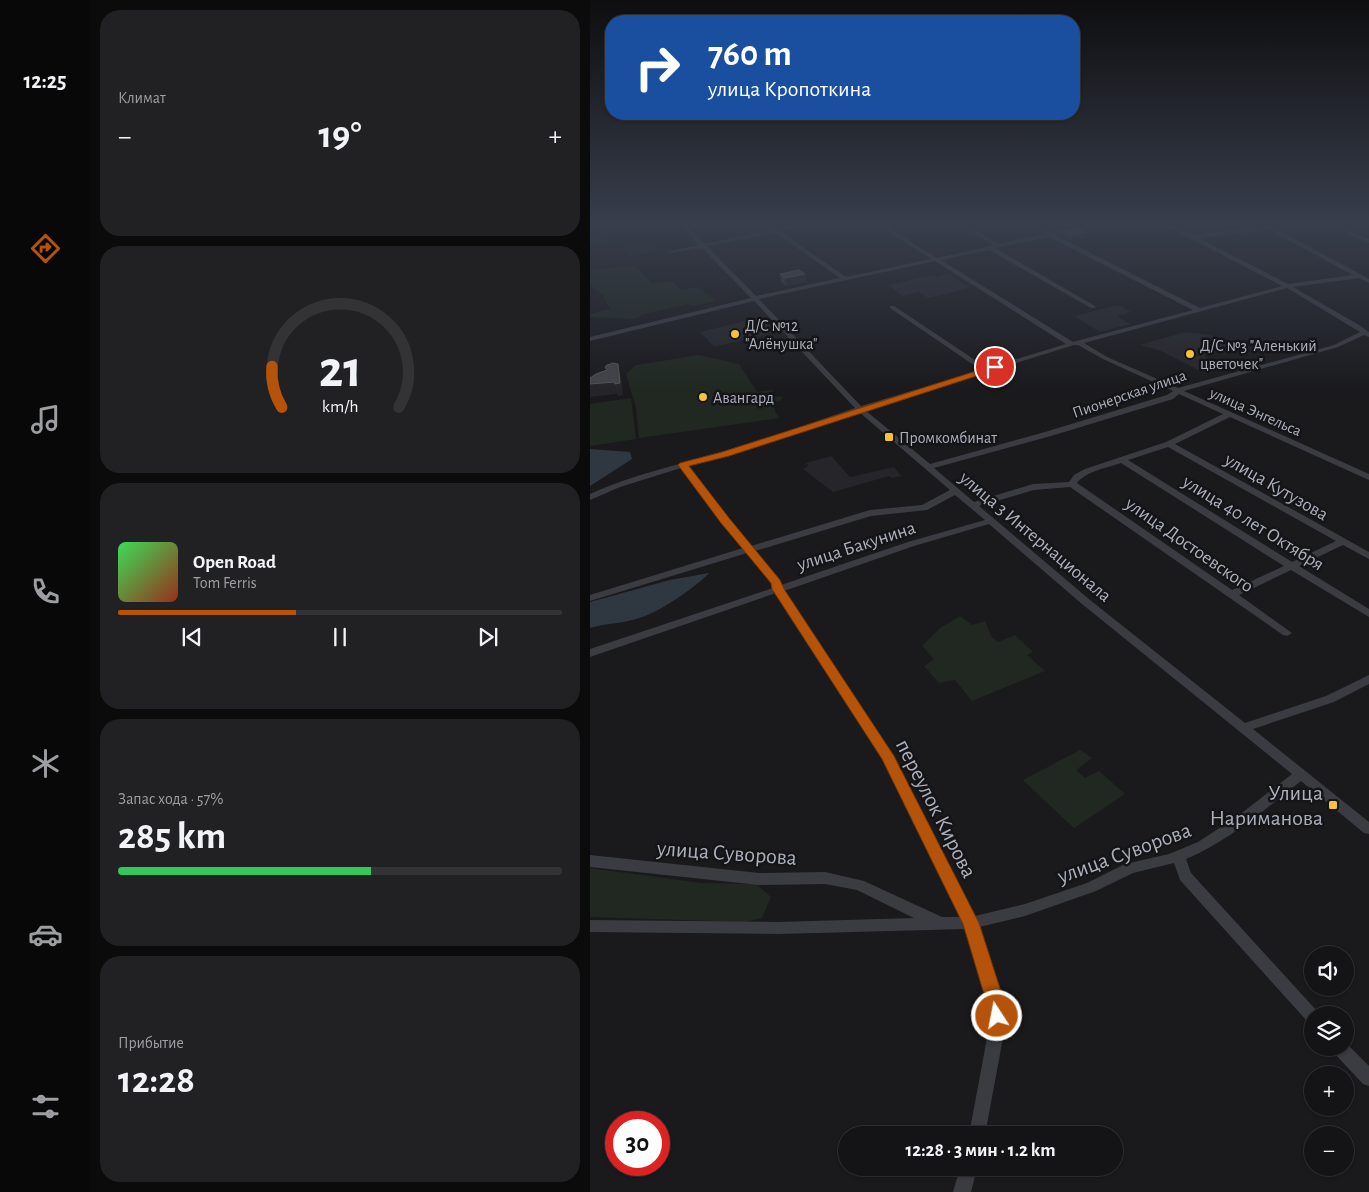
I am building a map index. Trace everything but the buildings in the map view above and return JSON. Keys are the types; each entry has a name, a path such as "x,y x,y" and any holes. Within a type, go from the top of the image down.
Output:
{"street":[{"name":"улица 3 Интернационала","path":"736,281 860,409 1086,602 1369,829"},
{"path":"590,339 838,281"},
{"name":"улица Энгельса","path":"970,281 1075,343 1105,358 1369,477"},
{"path":"1047,281 1093,307"},
{"path":"1141,281 1199,310"},
{"path":"1274,281 1367,333"},
{"path":"590,497 617,485 725,454 860,409 1075,343 1288,288 1292,285 1325,281"},
{"path":"892,307 900,310 986,370"},
{"name":"Пионерская улица","path":"929,467 1076,426 1170,397 1179,390 1336,346 1367,333"},
{"path":"972,505 1033,487 1072,484 1078,477 1088,471 1169,444 1230,414"},
{"name":"улица Кутузова","path":"1169,444 1369,556"},
{"name":"улица 40 лет Октября","path":"1122,460 1369,614"},
{"name":"переулок Кирова","path":"683,465 776,583 778,589 888,756 971,923 996,1004 997,1027 978,1126"},
{"name":"улица Достоевского","path":"1072,484 1287,633"},
{"name":"улица Бакунина","path":"590,598 748,548 870,513 924,508 955,491"},
{"name":"улица Бакунина","path":"590,653 911,544 991,521"},
{"path":"1232,594 1342,542"},
{"path":"1243,728 1330,699 1369,679"},
{"name":"улица Суворова","path":"590,926 768,928 971,923 1025,910 1092,887 1130,868 1203,846 1224,834 1300,774"},
{"path":"1178,855 1185,876 1304,1007"},
{"name":"улица Суворова","path":"590,861 759,879 825,878 858,885 941,924"},
{"path":"1348,1056 1369,1078"},
{"path":"962,1192 966,1176"}],"shaded area":[{"path":"590,281 650,281 653,284 672,281 681,290 698,287 715,301 695,306 688,304 644,314 635,319 590,317 590,314 610,309 603,295 590,285"},
{"path":"908,281 958,281 970,288 928,298 919,292 902,296 889,285"},
{"path":"1118,305 1131,312 1117,316 1131,324 1100,332 1074,316"},
{"name":"Д/С №12 \"Алёнушка\"","path":"749,320 752,323 765,320 775,332 714,347 700,332"},
{"name":"Д/С №3 \"Аленький цветочек\"","path":"1185,332 1210,335 1232,347 1204,356 1224,368 1206,374 1161,351 1140,345"},
{"name":"Авангард","path":"699,355 739,364 757,392 772,390 774,391 769,393 773,397 782,396 781,400 774,402 775,412 780,418 639,438 636,407 626,374 636,365"},
{"path":"631,398 636,439 590,446 590,404"},
{"path":"590,449 630,452 632,459 590,486"},
{"path":"831,456 850,477 894,467 901,476 892,478 889,476 833,492 803,469 809,466 806,463"},
{"path":"709,573 685,593 654,612 630,621 590,628 590,602 670,580"},
{"path":"960,616 972,625 985,621 991,636 998,642 1015,635 1033,652 1027,655 1045,671 972,701 955,680 939,683 924,666 934,659 922,646 940,628"},
{"path":"1080,750 1092,758 1076,770 1085,778 1099,771 1125,794 1074,828 1023,780"},
{"path":"590,868 701,883 756,884 771,897 762,918 745,922 590,917"}],"place":[{"name":"Д/С №12 \"Алёнушка\"","path":"735,334"},
{"name":"Д/С №3 \"Аленький цветочек\"","path":"1190,354"},
{"name":"Авангард","path":"703,397"},
{"name":"Промкомбинат","path":"889,437"},
{"name":"Улица Нариманова","path":"1333,805"}],"route":[{"path":"995,367 725,454 683,465 776,583 778,589 888,756 971,923 996,1004 997,1016"}]}
